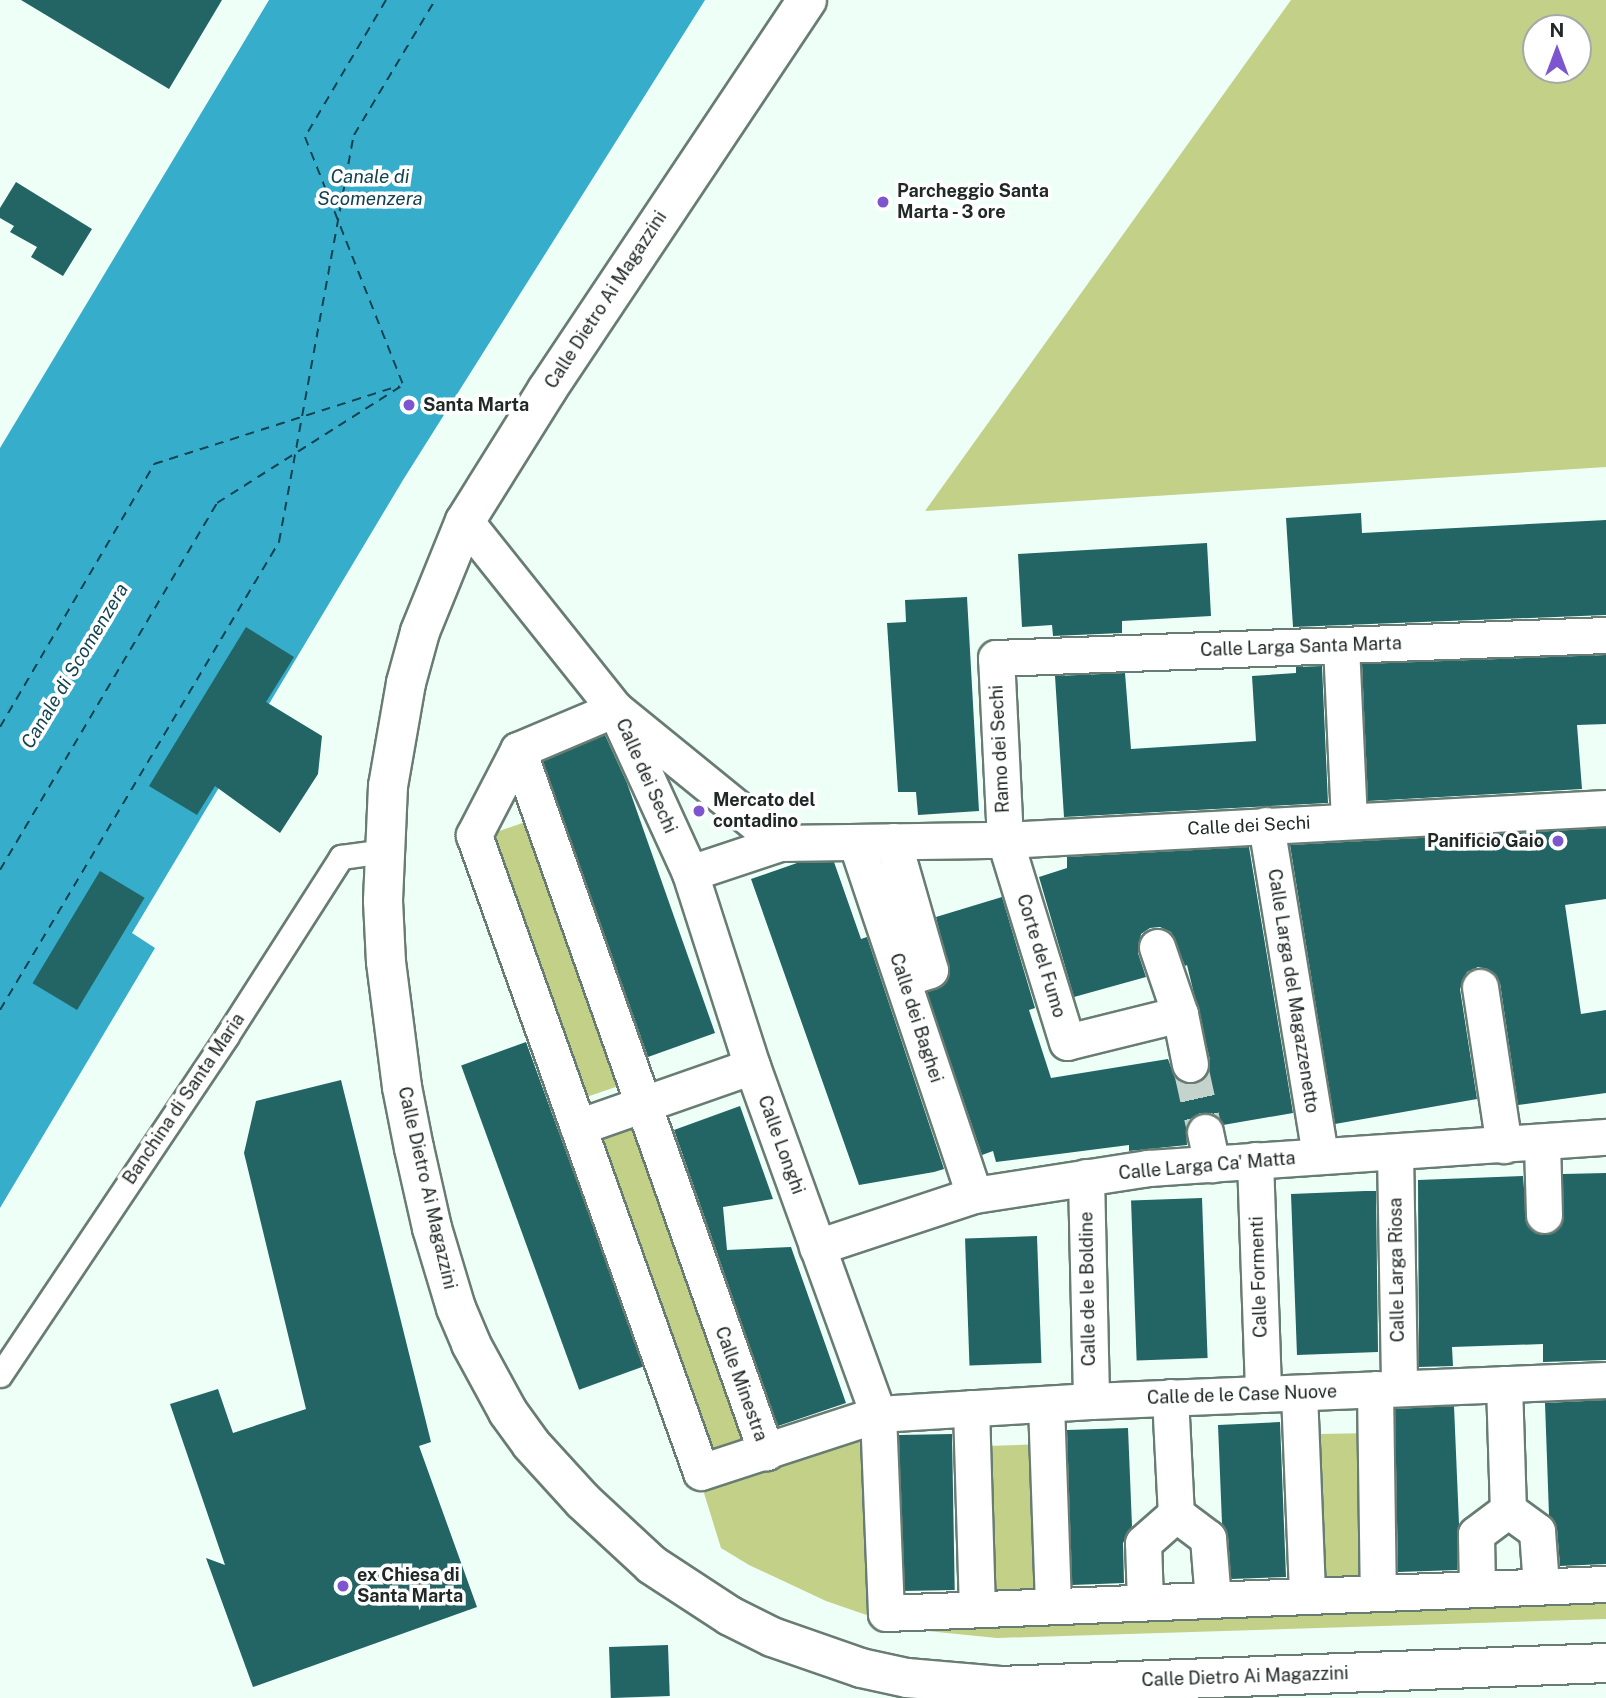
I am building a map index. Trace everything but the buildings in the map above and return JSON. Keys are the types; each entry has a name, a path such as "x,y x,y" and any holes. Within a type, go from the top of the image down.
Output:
{"street":[{"name":"Calle Dietro Ai Magazzini","path":"807,0 547,390 465,521 421,632 406,683 388,786 384,851 386,962 402,1087 432,1228 461,1320 488,1379 508,1412 556,1474 616,1534 690,1591 762,1632 816,1654 907,1678 1000,1686 1606,1663"},
{"path":"465,521 615,709 518,750 474,835"},
{"name":"Calle Larga Santa Marta","path":"996,658 1606,635"},
{"path":"1341,645 1349,821"},
{"name":"Ramo dei Sechi","path":"996,658 1005,840"},
{"name":"Calle dei Sechi","path":"615,709 780,843"},
{"name":"Calle dei Sechi","path":"615,709 690,873 780,843 1005,840 1606,808"},
{"name":"Calle Minestra","path":"474,835 701,1472 766,1452 641,1105 518,750"},
{"path":"474,835 540,813"},
{"name":"Calle Larga del Magazzenetto","path":"1266,825 1320,1156"},
{"name":"Corte del Fumo","path":"1005,840 1067,1042 1180,1014"},
{"path":"892,841 930,970 903,979"},
{"name":"Calle dei Baghei","path":"856,842 974,1195"},
{"name":"Calle Longhi","path":"690,873 752,1066 878,1414 886,1613 977,1608"},
{"path":"1157,947 1180,1014 1190,1064"},
{"path":"1480,987 1504,1145"},
{"path":"578,1127 752,1066"},
{"name":"Calle Larga Ca' Matta","path":"817,1247 974,1195 1148,1168 1209,1148 1255,1160 1606,1137"},
{"path":"1542,1143 1544,1215"},
{"name":"Calle Larga Riosa","path":"1378,1593 1395,1152"},
{"name":"Calle Formenti","path":"1255,1160 1263,1394"},
{"name":"Calle de le Boldine","path":"1086,1177 1091,1401"},
{"name":"Calle de le Case Nuove","path":"766,1452 878,1414 1170,1397 1606,1380"},
{"path":"1504,1384 1508,1510"},
{"path":"1298,1392 1307,1595"},
{"path":"1170,1397 1176,1514"},
{"path":"1046,1404 1053,1606"},
{"path":"971,1408 977,1608 1606,1584"},
{"path":"1508,1510 1537,1531 1541,1586"},
{"path":"1477,1588 1476,1534 1508,1510"},
{"path":"1176,1514 1208,1538 1213,1600"},
{"path":"1145,1602 1143,1543 1176,1514"}],"lane":[{"name":"Banchina di Santa Maria","path":"0,1375 226,1037 341,857 384,851"}],"green space":[{"path":"1291,0 1606,0 1606,467 925,511"},
{"path":"537,818 628,1083 577,1100 486,836"},
{"path":"643,1122 752,1438 702,1455 593,1139"},
{"path":"853,1425 875,1436 881,1614 1606,1588 1606,1619 997,1638 907,1629 826,1601 749,1565 721,1548 700,1480"},
{"path":"1373,1433 1376,1587 1310,1588 1307,1434"},
{"path":"1045,1444 1050,1599 984,1601 979,1446"}],"water":[{"name":"Canale di Scomenzera","path":"269,0 705,0 403,480 132,933 155,948 0,1208 0,448"}],"ferry route":[{"path":"386,0 305,137 403,385"},
{"path":"0,1010 279,542 354,135 435,0"},
{"path":"0,870 217,503 403,385"},
{"path":"0,727 154,464 399,386"}],"tunnel":[{"path":"1190,1064 1205,1132"}],"place":[{"name":"Parcheggio Santa Marta - 3 ore","path":"883,202"},
{"name":"Santa Marta","path":"409,405"},
{"name":"Mercato del contadino","path":"699,811"},
{"name":"Panificio Gaio","path":"1558,841"},
{"name":"ex Chiesa di Santa Marta","path":"343,1586"}]}
